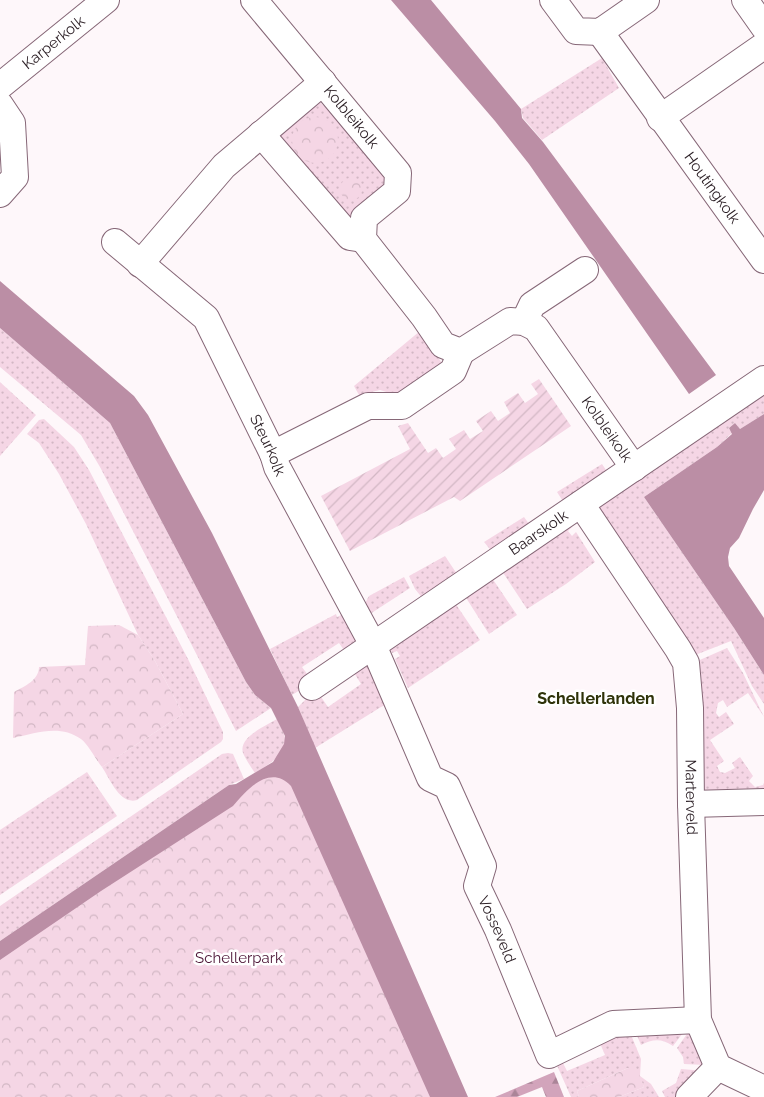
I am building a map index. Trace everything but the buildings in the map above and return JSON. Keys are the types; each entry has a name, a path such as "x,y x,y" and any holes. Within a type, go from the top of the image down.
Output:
{"street":[{"name":"Karperkolk","path":"0,86 106,0"},
{"name":"Kolbleikolk","path":"254,0 398,173 397,191 364,218 364,239"},
{"path":"553,0 576,31 600,32 646,0"},
{"path":"660,118 763,37 745,0"},
{"name":"Houtingkolk","path":"600,32 660,118 764,260"},
{"path":"140,264 224,166 322,82"},
{"path":"0,105 12,123 15,177 0,194"},
{"path":"261,134 350,237 364,239 443,344 461,352"},
{"name":"Steurkolk","path":"115,242 206,318 273,454 277,467 373,645"},
{"path":"273,454 368,406 402,406 453,371 461,352 510,321 524,322 532,305 585,270"},
{"name":"Kolbleikolk","path":"524,322 536,328 634,468"},
{"name":"Baarskolk","path":"312,687 764,379"},
{"name":"Marterveld","path":"581,504 686,663 690,708 698,1020 718,1067"},
{"name":"Vosseveld","path":"373,645 430,778 447,786 479,858 482,866 476,886 498,930 549,1054 613,1024 698,1020"},
{"path":"691,804 764,802"},
{"path":"690,1097 718,1067 764,1089"}],"green space":[{"path":"602,58 619,88 542,140 523,118 521,109"},
{"path":"316,98 390,175 388,185 349,221 275,135"},
{"path":"315,117 328,121 334,127 338,140 334,153 328,159 315,163 302,159 296,153 292,140 296,127 302,121"},
{"path":"351,178 359,181 362,189 359,197 351,200 343,197 340,189 343,181"},
{"path":"0,328 110,423 246,682 255,695 271,708 236,731 100,467 81,435 0,367"},
{"path":"420,331 446,369 402,397 380,390 359,395 354,386"},
{"path":"539,379 571,426 460,501 454,497 350,551 321,496 410,449 398,426 408,423 428,453 436,448 443,458 456,449 449,439 464,430 470,439 483,431 476,421 491,411 498,421 510,413 504,402 518,393 525,403 538,394 531,384"},
{"path":"0,382 36,415 0,456"},
{"path":"764,390 764,414 740,429 735,423 729,428 732,433 717,447 644,497 764,675 764,704 752,686 731,641 690,657 599,508 601,503"},
{"path":"44,419 74,447 89,470 188,659 223,732 221,742 137,800 125,799 116,790 102,767 183,714 155,661 138,635 86,524 59,474 39,443 27,434 39,420"},
{"path":"602,464 610,476 566,506 557,492"},
{"path":"524,517 532,528 494,554 484,542"},
{"path":"570,523 572,527 568,531 572,536 576,532 595,562 566,584 527,609 500,568"},
{"path":"445,556 459,577 424,600 415,589 409,576"},
{"path":"490,575 517,615 489,634 463,593"},
{"path":"404,577 410,588 370,614 364,605 369,596"},
{"path":"453,600 480,640 408,688 395,659 400,656 397,651 392,653 389,645"},
{"path":"336,614 337,617 343,614 357,641 348,656 339,643 302,667 313,682 292,695 270,649"},
{"path":"119,625 138,635 155,661 183,714 102,767 84,741 73,734 48,731 13,738 14,692 27,685 37,676 39,667 85,665 88,626"},
{"path":"727,648 743,673 764,717 748,693 727,707 723,700 718,703 716,713 719,717 726,712 734,724 710,740 724,761 717,766 720,772 725,773 735,768 732,763 740,757 753,776 749,781 755,787 764,783 764,790 708,792 702,788 693,663"},
{"path":"367,663 390,703 315,748 298,707 308,697 319,694 328,707 361,684 353,671"},
{"path":"277,719 284,734 284,747 276,758 255,773 243,753 245,742 254,733"},
{"name":"Schellerpark","path":"301,750 452,1097 0,1097 0,948"},
{"path":"222,754 233,754 244,779 229,785 0,941 0,906"},
{"path":"87,772 117,816 0,895 0,830"},
{"path":"686,1029 673,1046 657,1040 641,1045 635,1031"},
{"path":"629,1030 641,1059 640,1076 651,1084 659,1097 619,1097 644,1087 635,1068 628,1068 577,1091 579,1097 571,1097 555,1061 561,1059 567,1071 605,1055 599,1041"},
{"path":"689,1031 705,1065 684,1064 683,1057 677,1048"},
{"path":"635,1067 644,1087 619,1097 579,1097 577,1091 628,1068"},
{"path":"681,1069 705,1071 680,1097 665,1097 662,1091 676,1083"},
{"path":"554,1072 564,1097 546,1097 542,1087 517,1097 495,1097"}],"shaded area":[{"path":"391,0 431,0 521,109 522,118 543,142 716,375 689,394 529,164 495,121"},
{"path":"0,281 134,396 148,415 212,533 298,707 468,1097 430,1097 291,786 275,777 259,781 233,806 101,891 0,960 0,941 229,785 236,784 273,762 284,744 285,736 271,708 255,695 246,682 110,423 0,328"},
{"path":"764,414 764,490 739,538 730,548 728,557 729,566 764,618 764,675 644,497 717,447 732,434 729,428 735,423 740,429"}],"district":[{"name":"Schellerlanden","path":"596,698"}]}
